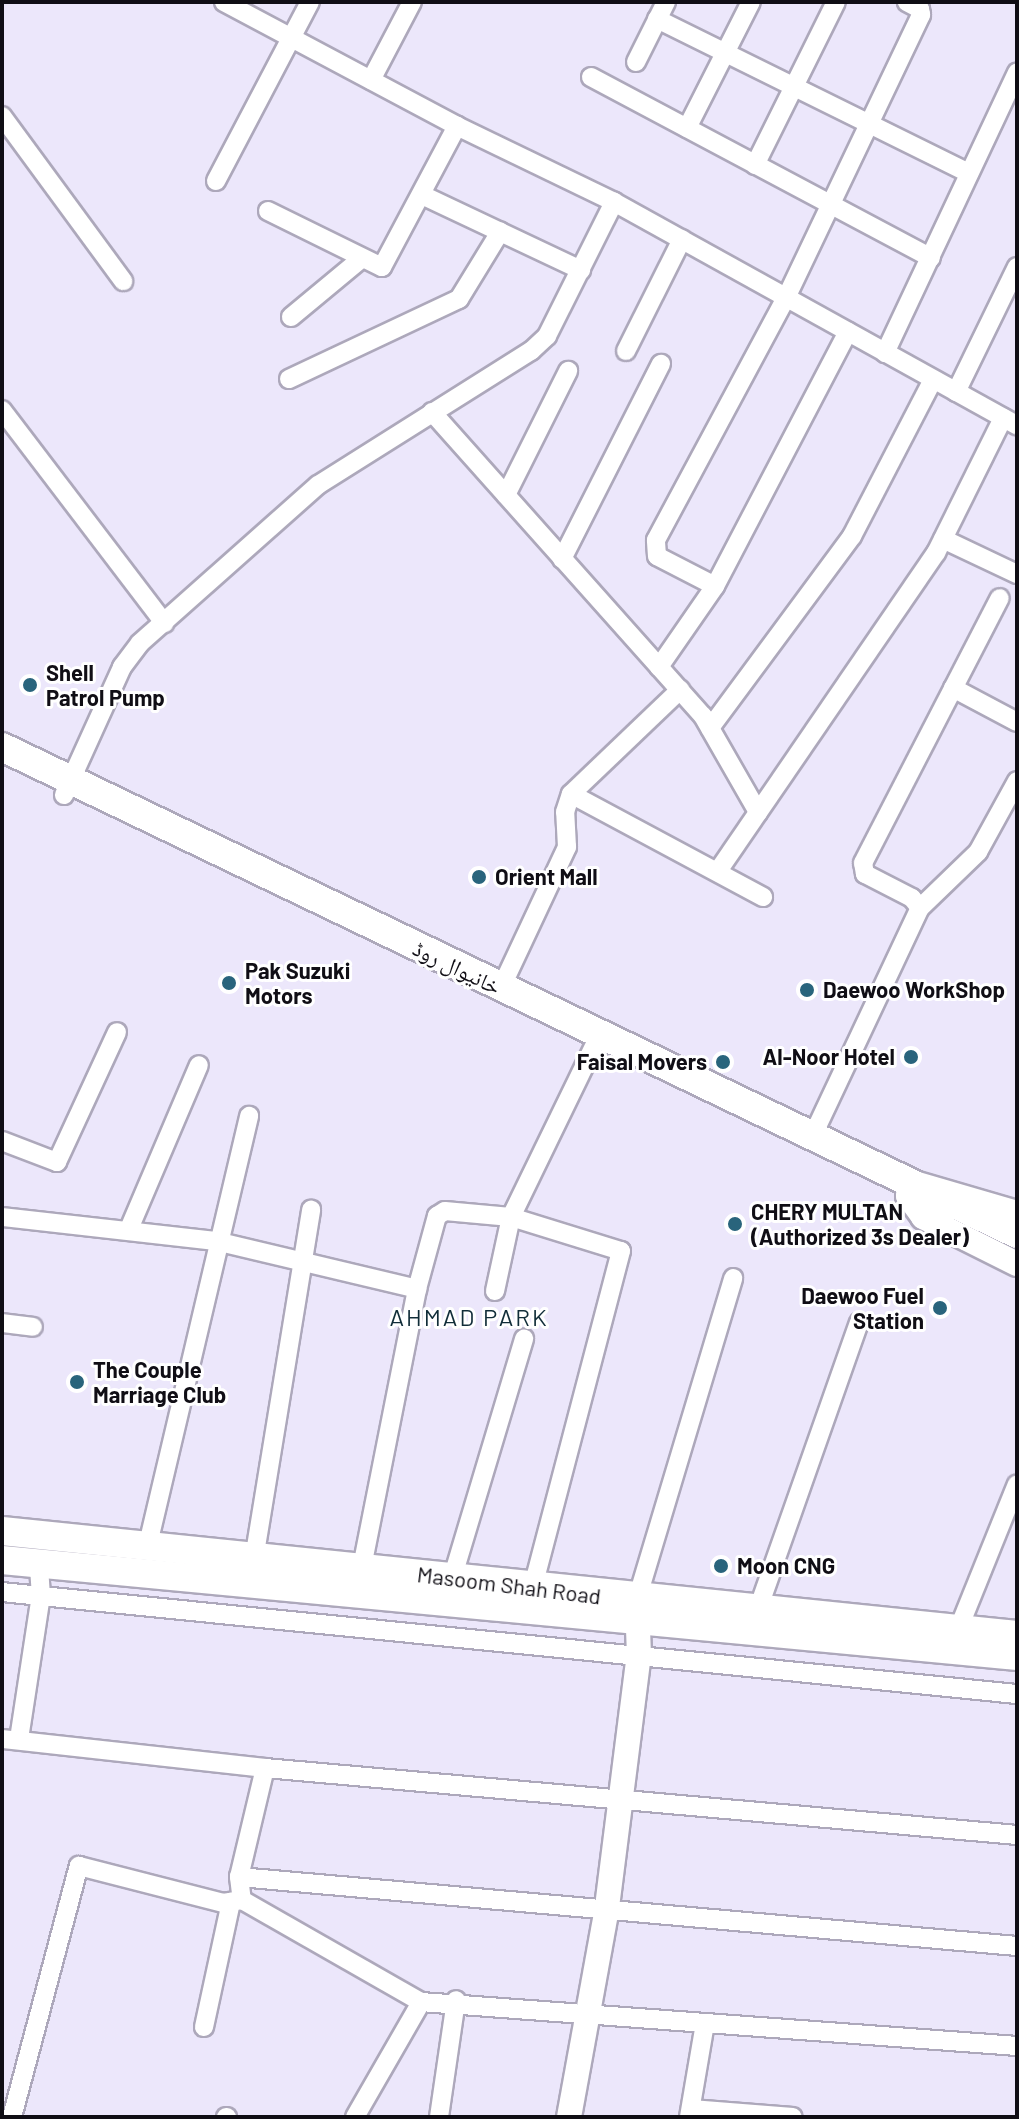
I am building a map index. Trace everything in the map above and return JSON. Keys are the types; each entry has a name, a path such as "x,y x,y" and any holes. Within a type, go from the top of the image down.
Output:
{"main road":[{"name":"خانیوال روڈ","path":"2,747 68,788 594,1046 911,1190 982,1216 1017,1233"},
{"name":"خانیوال روڈ","path":"2,764 68,788 814,1133 1017,1250"},
{"name":"خانیوال روڈ","path":"911,1190 1017,1213"},
{"path":"911,1190 923,1217 1017,1264"},
{"name":"Masoom Shah Road","path":"2,1531 255,1553 533,1587 637,1611 757,1612 1017,1635"},
{"path":"50,1566 61,1537"},
{"name":"Masoom Shah Road","path":"2,1560 637,1611 1017,1656"},
{"path":"569,2117 607,1907 618,1798 639,1655 637,1611"}],"street":[{"path":"224,2 457,126 614,202 1010,422 943,539 718,871"},
{"path":"216,181 310,2"},
{"path":"371,80 412,2"},
{"path":"687,128 751,2"},
{"path":"755,165 836,2"},
{"path":"715,586 657,556 656,540 786,298 921,15 920,9 907,2"},
{"path":"636,62 662,10 726,52 969,173"},
{"path":"885,353 1017,72"},
{"path":"591,77 931,258"},
{"path":"2,116 123,281"},
{"path":"268,211 382,267 387,264 457,126"},
{"path":"422,195 581,270"},
{"path":"68,788 122,667 140,643 318,485 510,365 547,336 614,202"},
{"path":"289,379 459,299 500,232"},
{"path":"626,351 682,239"},
{"path":"291,317 362,258"},
{"path":"956,392 1017,267"},
{"path":"659,667 715,586 848,332"},
{"path":"562,559 661,364"},
{"path":"506,495 568,371"},
{"path":"710,728 852,536 933,380"},
{"path":"2,410 164,623"},
{"path":"432,412 680,690 710,728 758,812"},
{"path":"943,539 1017,574"},
{"path":"920,908 862,868 1000,598"},
{"path":"953,688 1017,722"},
{"path":"501,988 567,847 565,812 571,794 680,690"},
{"path":"814,1133 920,908 978,852 1017,781"},
{"path":"571,794 763,897"},
{"path":"2,1141 57,1162 117,1032"},
{"path":"495,1291 511,1217 594,1046"},
{"path":"129,1229 199,1065"},
{"path":"148,1544 216,1241 249,1116"},
{"path":"255,1553 311,1210"},
{"path":"362,1567 417,1289 439,1212 511,1217 621,1251 533,1587"},
{"path":"2,1217 216,1241 303,1259 417,1289"},
{"path":"637,1611 733,1278"},
{"path":"757,1612 859,1322"},
{"path":"2,1323 33,1327"},
{"path":"452,1579 524,1339"},
{"path":"958,1630 1017,1484"},
{"path":"50,1566 11,1739 265,1768 1017,1835"},
{"path":"2,1592 1017,1694"},
{"path":"204,2027 237,1901 239,1877 265,1768"},
{"path":"12,2117 79,1866 237,1901 421,2002 456,2000 705,2023 1017,2046"},
{"path":"239,1877 607,1907 1017,1946"},
{"path":"439,2117 456,2000"},
{"path":"355,2117 421,2002"},
{"path":"705,2023 690,2113 793,2117"}],"place":[{"name":"Shell Patrol Pump","path":"30,685"},
{"name":"Orient Mall","path":"479,877"},
{"name":"Pak Suzuki Motors","path":"229,983"},
{"name":"Daewoo WorkShop","path":"807,990"},
{"name":"Al-Noor Hotel","path":"911,1057"},
{"name":"Faisal Movers","path":"723,1062"},
{"name":"CHERY MULTAN (Authorized 3s Dealer)","path":"735,1224"},
{"name":"Daewoo Fuel Station","path":"940,1308"},
{"name":"The Couple Marriage Club","path":"77,1382"},
{"name":"Moon CNG","path":"721,1566"}],"district":[{"name":"AHMAD PARK","path":"469,1317"}]}
